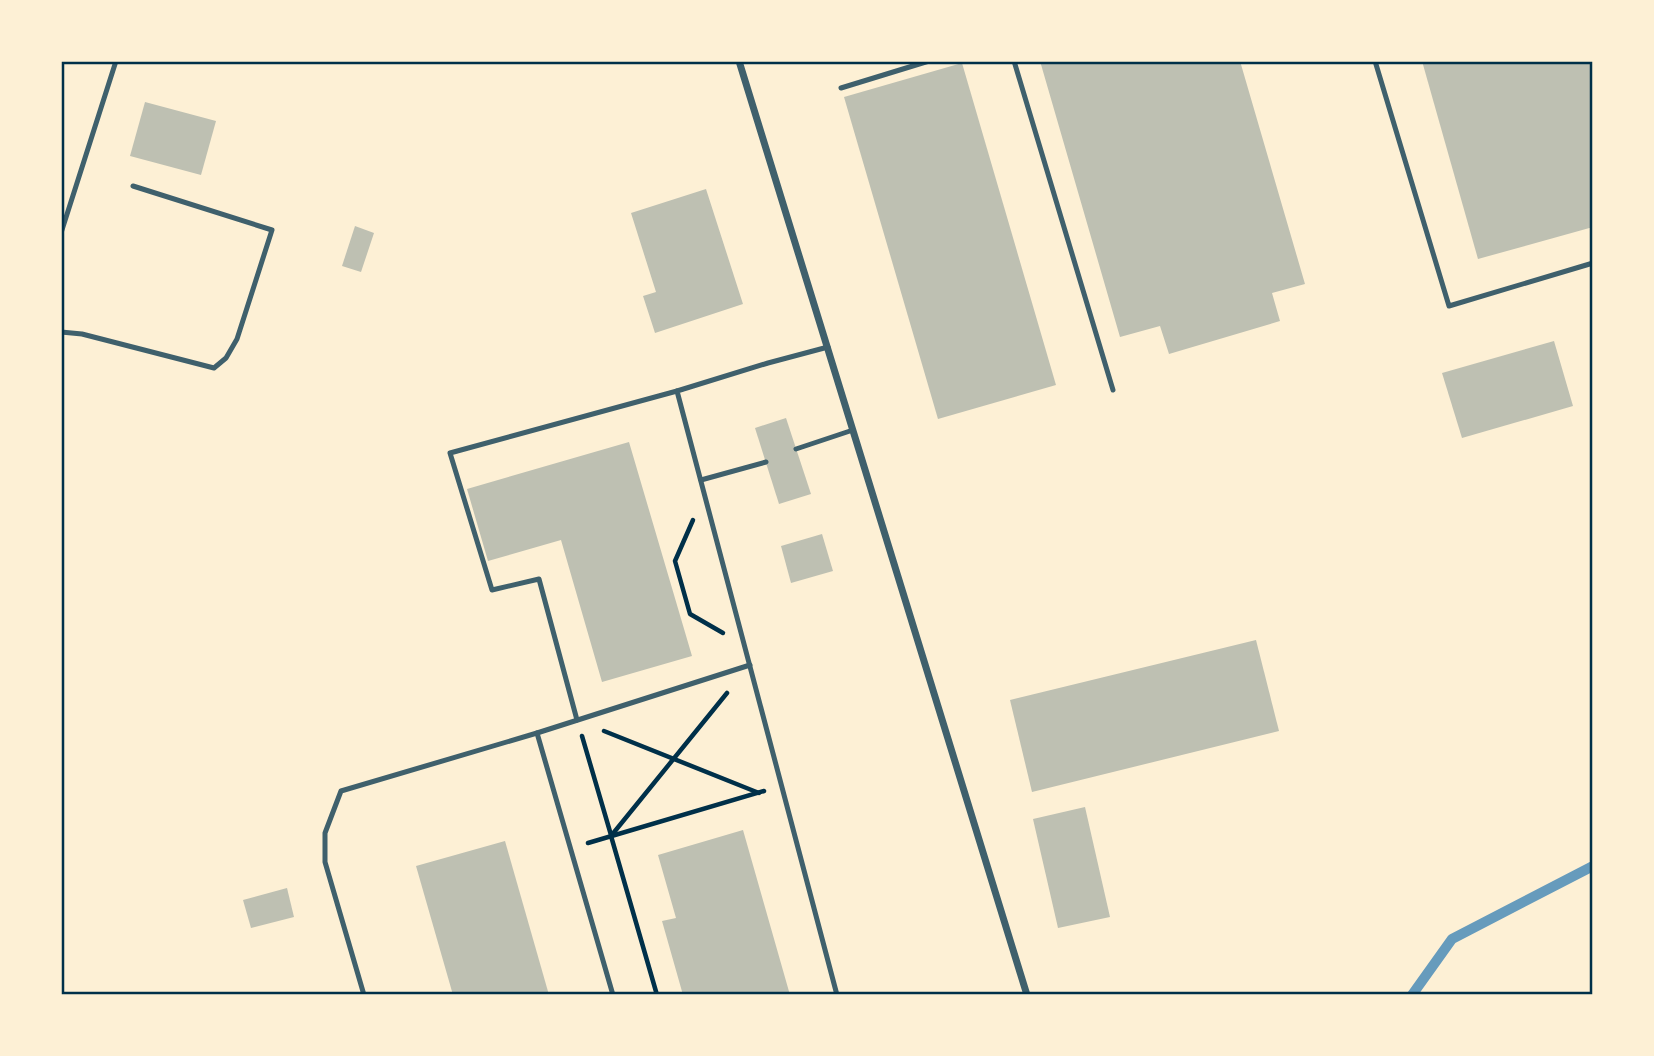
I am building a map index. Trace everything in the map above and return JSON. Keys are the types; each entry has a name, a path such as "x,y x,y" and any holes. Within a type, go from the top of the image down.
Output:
{"street":[{"path":"739,61 1027,995"}],"lane":[{"path":"61,233 116,61"},
{"path":"841,88 929,61"},
{"path":"1014,61 1113,390"},
{"path":"1375,61 1449,306 1593,263"},
{"path":"61,332 82,334 214,368 226,358 237,339 272,230 133,186"},
{"path":"577,720 540,579 492,590 450,453 828,347"},
{"path":"677,391 837,995"},
{"path":"796,449 853,430"},
{"path":"701,480 766,461"},
{"path":"364,995 326,863 325,833 341,791 537,733 750,665"},
{"path":"537,733 613,995"}],"path":[{"path":"705,495 675,561 690,614 745,646"},
{"path":"611,836 750,665"},
{"path":"577,720 759,793"},
{"path":"577,720 657,995"},
{"path":"570,848 782,786"}],"building":[{"path":"1040,61 1240,61 1305,284 1272,293 1280,321 1169,354 1160,326 1120,337"},
{"path":"1422,61 1593,61 1593,227 1478,259"},
{"path":"962,63 1056,385 938,419 844,97"},
{"path":"145,102 216,121 201,175 130,156"},
{"path":"706,189 743,304 655,333 643,296 656,292 631,213"},
{"path":"355,226 374,233 361,272 342,266"},
{"path":"1554,341 1573,406 1462,438 1442,373"},
{"path":"786,418 811,494 779,504 755,428"},
{"path":"629,442 692,656 602,682 561,540 488,561 467,489"},
{"path":"822,534 833,571 791,583 781,546"},
{"path":"1256,640 1279,731 1032,792 1010,700"},
{"path":"1085,807 1110,917 1058,928 1033,819"},
{"path":"743,830 790,995 683,995 662,921 676,918 658,855"},
{"path":"505,841 549,995 453,995 416,866"},
{"path":"287,888 294,917 251,928 243,900"}],"waterway":[{"path":"1412,995 1452,939 1593,866"}]}
